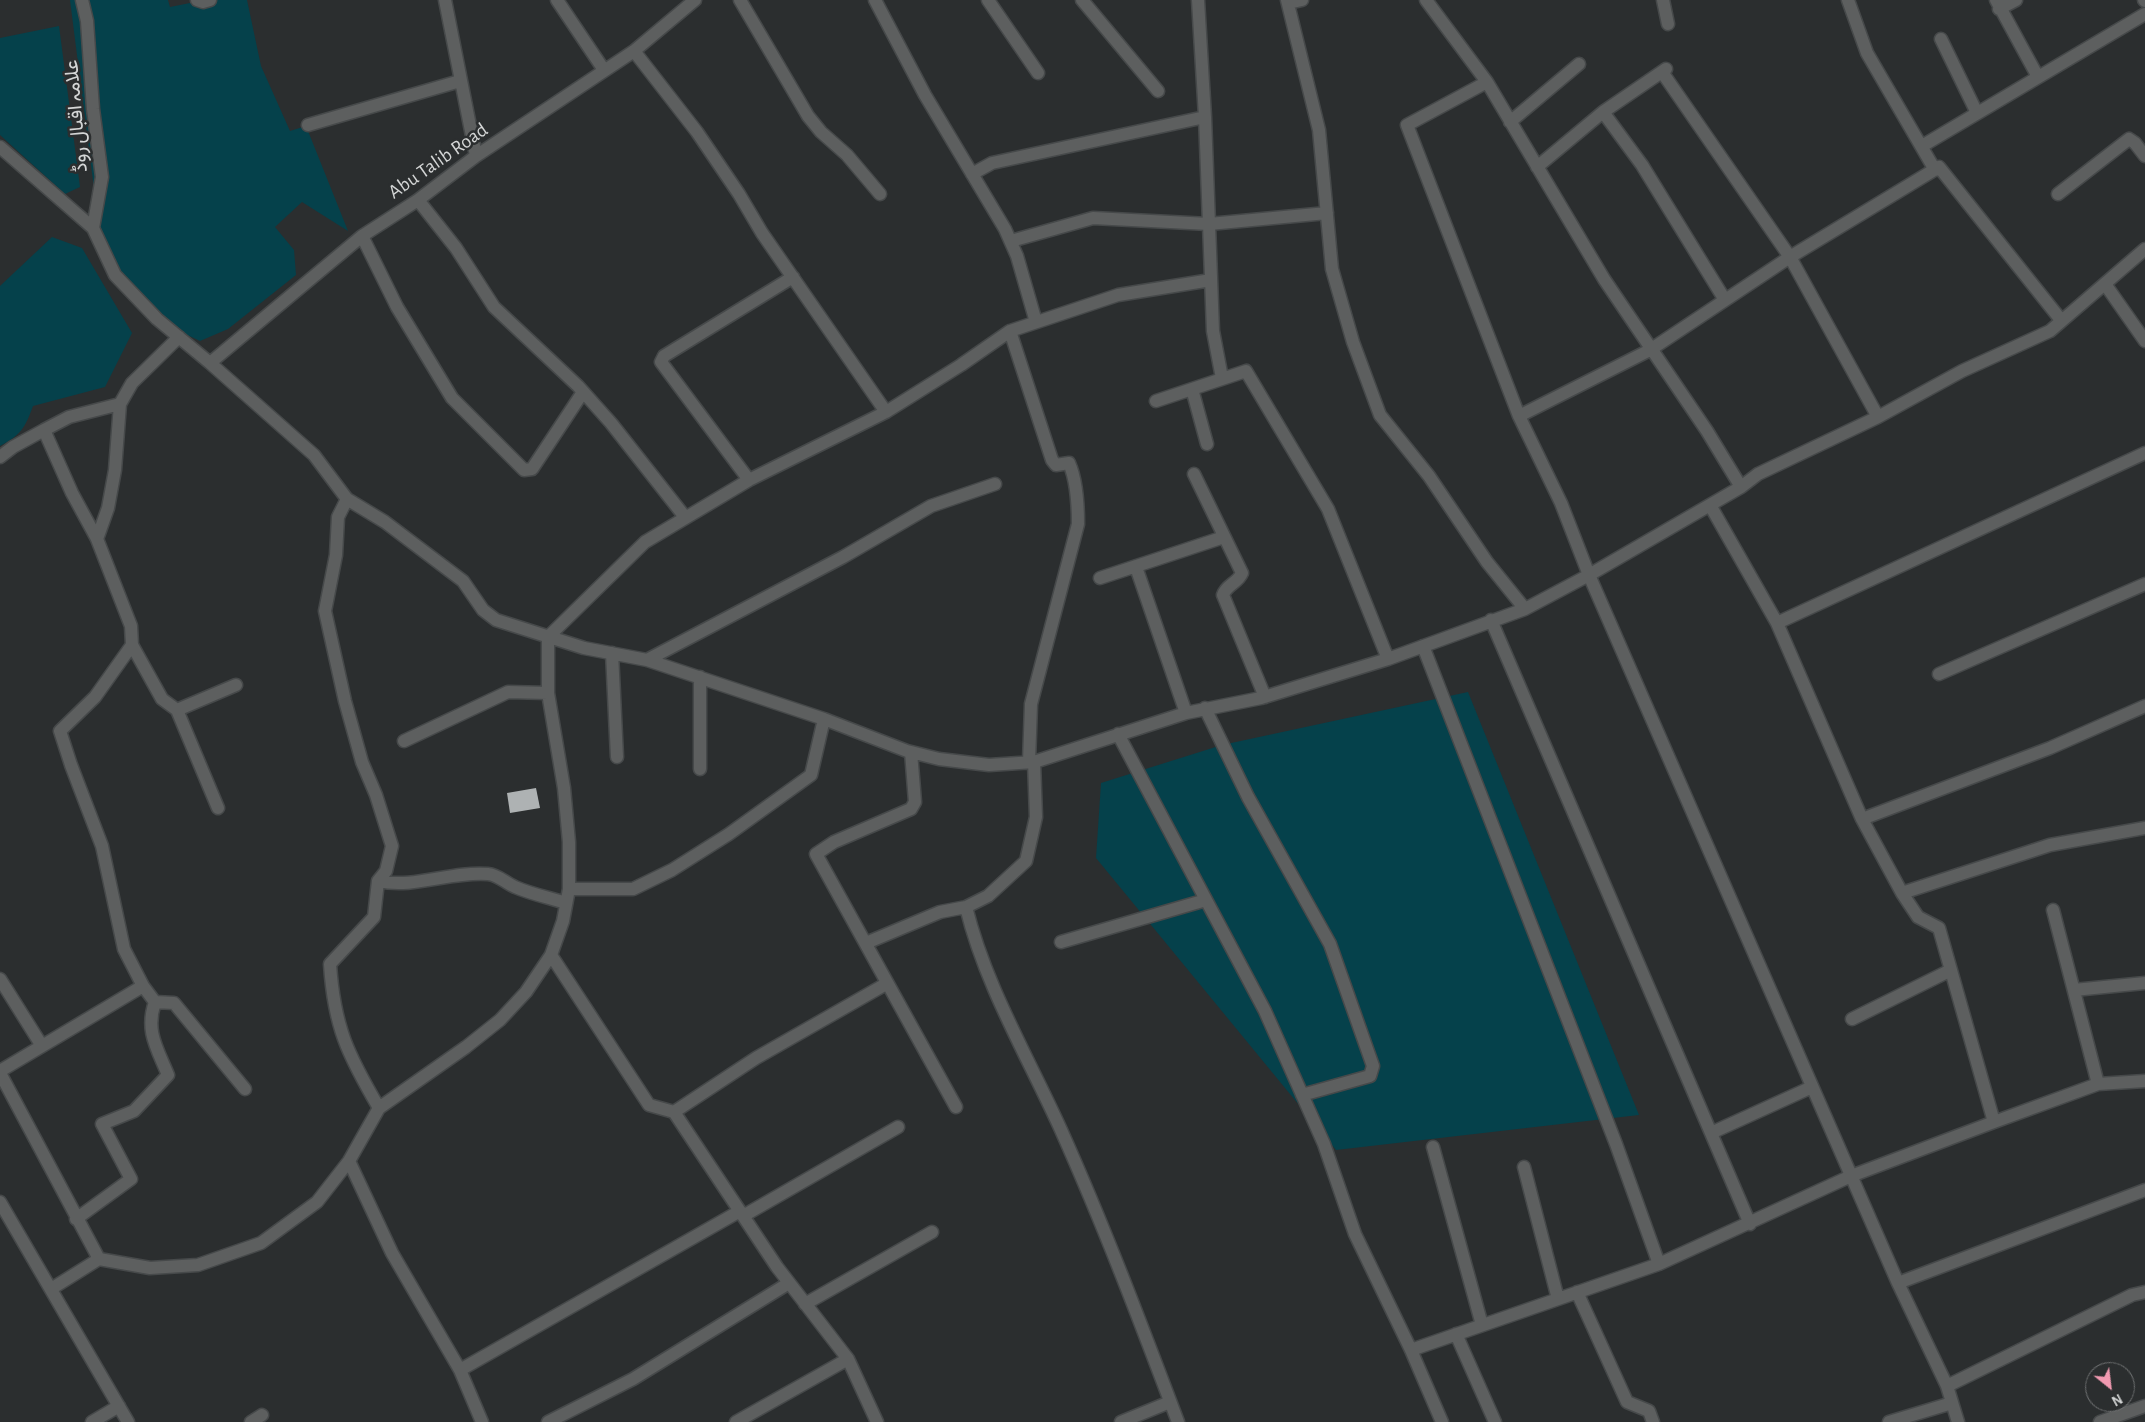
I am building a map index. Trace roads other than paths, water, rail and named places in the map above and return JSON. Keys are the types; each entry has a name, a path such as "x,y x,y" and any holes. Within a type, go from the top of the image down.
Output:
{"street":[{"name":"علامہ اقبال روڈ","path":"82,0 87,20 93,109 102,177 93,228"},
{"path":"197,0 203,2 210,0"},
{"path":"445,0 476,156"},
{"path":"557,0 604,70"},
{"path":"740,0 808,116 820,132 847,154 880,194"},
{"path":"875,0 925,95 1005,228 1036,322"},
{"path":"1082,0 1158,91"},
{"path":"1198,0 1210,224 1213,332 1222,378"},
{"path":"1302,0 1288,2 1320,130 1332,269 1353,342 1380,415 1429,476 1487,562 1525,609"},
{"path":"1426,0 1486,82 1604,280 1707,431 1741,487"},
{"path":"1663,0 1668,24"},
{"path":"1848,0 1867,53 1935,170"},
{"path":"2016,0 1998,5 2038,77"},
{"path":"990,1 1038,73"},
{"name":"Abu Talib Road","path":"210,363 362,236 418,200 476,156 634,51 690,2"},
{"path":"1922,146 2145,14"},
{"path":"1941,40 1978,113"},
{"path":"634,51 697,132 793,277 886,412"},
{"path":"1510,122 1579,64"},
{"path":"1537,167 1603,112 1664,71 1790,257 1878,417"},
{"path":"308,125 460,81"},
{"path":"1486,82 1407,125 1518,416 1561,503 1589,575 1812,1087 1898,1283 1947,1386 1958,1422"},
{"path":"1603,112 1642,166 1725,300"},
{"path":"972,174 992,163 1205,117"},
{"path":"2058,194 2129,139 2135,143 2145,156"},
{"path":"0,147 93,228 115,275 143,306 314,455 347,499 385,522 463,581 483,610 496,620 584,648 647,660 824,719 911,752 990,765 1031,762 1186,713 1265,696 1388,659 1525,609 1589,575 1710,505 1741,487 1758,474 1878,417 1962,372 2050,331 2145,249"},
{"path":"1518,416 1650,350 1790,257 1939,167 2062,320"},
{"path":"418,200 456,248 494,307 583,392 611,423 685,517"},
{"path":"1010,242 1093,218 1210,224 1327,213"},
{"path":"362,236 397,307 452,398 524,470 532,469 583,392"},
{"path":"749,480 662,362 664,356 793,277"},
{"path":"52,1288 100,1259 150,1268 198,1265 261,1243 317,1202 349,1161 379,1108 466,1047 500,1020 526,992 551,955 569,889 569,842 564,788 548,693 548,637 645,542 749,480 886,412 961,366 1010,331 1118,295 1211,280"},
{"path":"2105,284 2145,342"},
{"path":"866,943 940,912 966,907 988,896 1026,861 1036,817 1031,762 1032,704 1078,524 1078,514 1073,473 1069,463 1056,465 1052,460 1010,331"},
{"path":"97,539 108,508 115,470 120,404 132,383 179,337"},
{"path":"1156,401 1246,371 1328,509 1388,659"},
{"path":"1192,389 1208,444"},
{"path":"0,457 13,447 69,417 120,404"},
{"path":"44,430 72,493 97,539 131,626 132,645 162,699 177,710 218,808"},
{"path":"1778,623 2145,453"},
{"path":"1194,474 1242,573 1240,579 1225,589 1223,595 1265,696"},
{"path":"647,660 843,557 931,506 995,484"},
{"path":"347,499 338,517 336,555 325,611 345,702 362,762 376,796 392,846 386,871 378,881 374,917 330,964 332,995 347,1051 379,1108"},
{"path":"1710,505 1778,623 1862,819 1902,893 1918,917 1939,928 1994,1122"},
{"path":"1100,578 1224,537"},
{"path":"1136,567 1186,713"},
{"path":"1939,674 2145,584"},
{"path":"1491,620 1750,1224"},
{"path":"132,645 95,697 60,730 71,765 102,846 124,949 143,986 155,1002"},
{"path":"1423,646 1616,1144 1659,1264"},
{"path":"612,654 617,757"},
{"path":"700,677 700,770"},
{"path":"177,710 236,685"},
{"path":"404,741 508,692 548,693"},
{"path":"1862,819 2050,748 2145,706"},
{"path":"1205,708 1248,797 1330,944 1373,1066 1370,1076 1302,1094"},
{"path":"569,889 633,889 672,870 729,834 811,775 824,719"},
{"path":"1118,734 1265,1012 1324,1144 1355,1234 1411,1350 1442,1422"},
{"path":"911,752 915,802 911,809 834,842 816,854 866,943 886,984 956,1107"},
{"path":"1902,893 2050,845 2145,828"},
{"path":"378,881 394,885 411,884 436,877 490,874 505,879 513,886 566,903"},
{"path":"1061,942 1206,900"},
{"path":"966,907 976,946 1061,1131 1108,1241 1178,1422"},
{"path":"2053,910 2098,1084"},
{"path":"551,955 649,1105 674,1112 789,1283 848,1359 877,1422"},
{"path":"1852,1019 1951,970"},
{"path":"0,979 42,1046"},
{"path":"2074,990 2145,983"},
{"path":"674,1112 756,1058 886,984"},
{"path":"100,1259 76,1219 0,1072 143,986"},
{"path":"155,1002 174,1003 246,1089"},
{"path":"76,1219 131,1179 102,1124 134,1111 168,1075 151,1033 150,1016 155,1002"},
{"path":"1411,1350 1659,1264 1750,1224 1851,1176 1994,1122 2098,1084 2145,1081"},
{"path":"1711,1133 1812,1087"},
{"path":"460,1370 898,1127"},
{"path":"1433,1147 1482,1325"},
{"path":"349,1161 392,1253 460,1370 482,1422"},
{"path":"1524,1167 1558,1299"},
{"path":"1898,1283 2145,1190"},
{"path":"0,1202 52,1288 128,1422"},
{"path":"805,1304 932,1232"},
{"path":"548,1422 633,1379 789,1283"},
{"path":"1577,1292 1627,1402 1648,1410 1653,1422"},
{"path":"1947,1386 2132,1295 2145,1292"},
{"path":"1456,1334 1495,1422"},
{"path":"736,1422 848,1359"},
{"path":"1121,1422 1170,1402"},
{"path":"1889,1422 1952,1404"},
{"path":"92,1422 119,1406"},
{"path":"2100,1422 2145,1406"}]}
